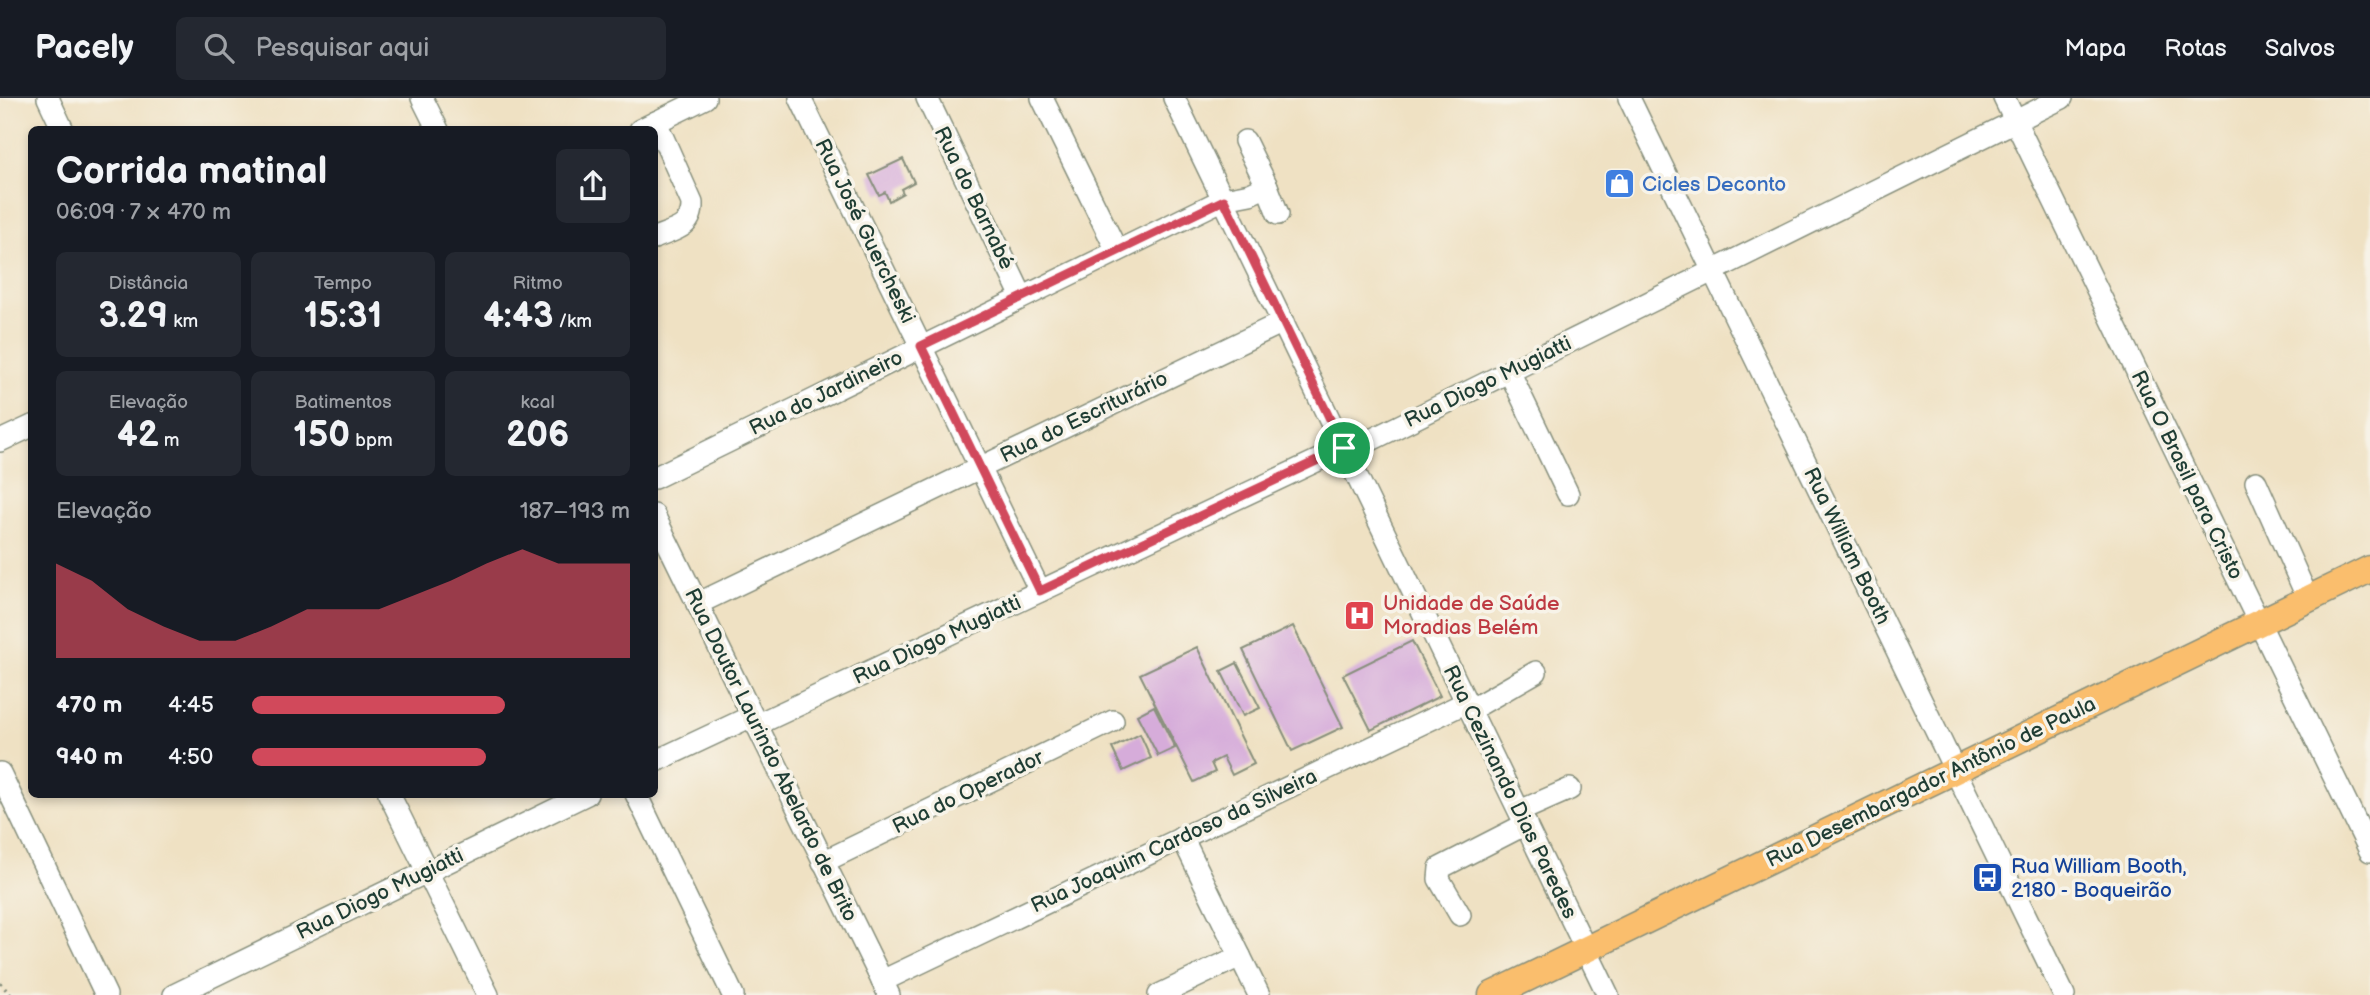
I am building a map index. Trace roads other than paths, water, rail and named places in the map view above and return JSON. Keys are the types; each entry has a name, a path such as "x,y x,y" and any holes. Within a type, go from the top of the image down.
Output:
{"main road":[{"name":"Rua Desembargador Antônio de Paula","path":"1492,995 2370,569"}],"street":[{"path":"48,98 61,126"},
{"path":"422,98 436,126"},
{"path":"648,126 705,98"},
{"name":"Rua José Guercheski","path":"800,98 1040,591"},
{"name":"Rua do Barnabé","path":"927,98 1022,297"},
{"path":"1042,98 1117,251"},
{"name":"Rua Cezinando Dias Paredes","path":"1174,98 1608,995"},
{"name":"Rua William Booth","path":"1629,98 2064,995"},
{"name":"Rua O Brasil para Cristo","path":"2004,98 2370,851"},
{"name":"Rua Diogo Mugiatti","path":"658,760 754,721 1040,591 1344,448 1373,439 2062,98"},
{"path":"1245,141 1278,214"},
{"path":"658,144 692,203 693,215 684,226 658,236"},
{"name":"Rua do Jardineiro","path":"658,476 1117,251 1224,200 1250,194 1266,186"},
{"name":"Rua do Escriturário","path":"697,604 1283,322"},
{"path":"1509,371 1568,494"},
{"path":"0,442 28,428"},
{"path":"2256,482 2308,599"},
{"name":"Rua Doutor Laurindo Abelardo de Brito","path":"658,523 886,988"},
{"name":"Rua Joaquim Cardoso da Silveira","path":"886,988 1182,837 1469,706 1536,672"},
{"name":"Rua do Operador","path":"824,862 1113,721"},
{"path":"0,773 106,995"},
{"path":"1460,915 1439,879 1440,868 1570,789"},
{"path":"391,798 488,995"},
{"name":"Rua Diogo Mugiatti","path":"174,995 579,798"},
{"path":"638,798 733,995"},
{"path":"1182,837 1259,995"},
{"path":"1159,995 1240,956"}],"place":[{"name":"Cicles Deconto","path":"1619,184"},
{"name":"Unidade de Saúde Moradias Belém","path":"1360,615"},
{"name":"Rua William Booth, 2180 - Boqueirão","path":"1988,878"}]}
